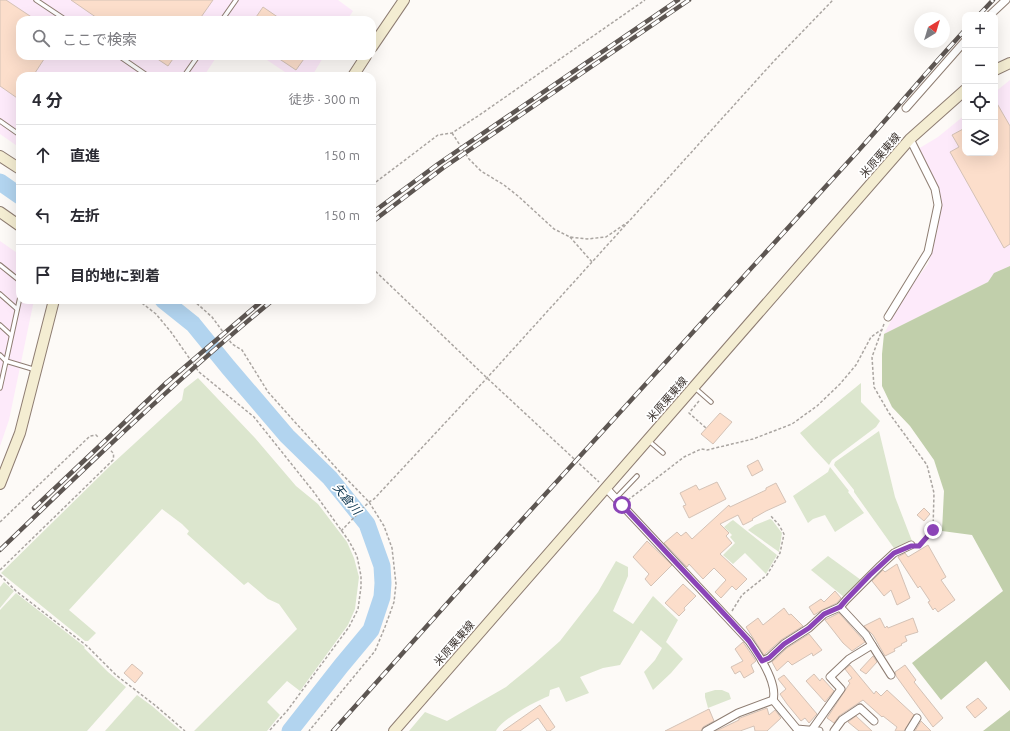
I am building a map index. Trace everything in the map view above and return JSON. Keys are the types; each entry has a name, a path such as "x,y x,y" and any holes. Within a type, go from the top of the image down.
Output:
{"main road":[{"path":"376,41 404,0"},
{"path":"356,72 363,60"},
{"path":"998,69 1010,63"},
{"name":"米原栗東線","path":"394,731 648,440 694,392 910,139 962,93"},
{"path":"0,156 16,166"},
{"path":"0,212 16,223"},
{"path":"0,484 20,433 53,304"}],"street":[{"path":"993,12 1006,0"},
{"path":"906,108 962,44"},
{"path":"888,317 928,252 938,205 935,188 910,139"},
{"path":"606,488 749,641 762,661 773,684 773,700 797,729 819,731"},
{"path":"762,661 769,658 784,644 809,628 824,614 840,607 870,575 894,553 911,546"},
{"path":"840,607 866,635 891,675"},
{"path":"811,730 841,689 830,677 849,659 872,645"},
{"path":"706,731 738,713 773,700"},
{"path":"834,731 842,720 860,708 874,721"},
{"path":"909,731 917,718"}],"lane":[{"path":"36,0 60,16"},
{"path":"225,16 236,0"},
{"path":"125,60 142,72"},
{"path":"187,72 195,60"},
{"path":"0,121 16,132"},
{"path":"0,265 16,278"},
{"path":"0,294 17,309"},
{"path":"0,386 18,304"},
{"path":"0,325 11,335"},
{"path":"0,355 6,361 36,370"},
{"path":"694,392 711,402"},
{"path":"648,440 664,453"},
{"path":"616,498 637,476"}],"path":[{"path":"376,181 438,135 452,133 645,0"},
{"path":"342,530 369,502 374,499 487,378 774,61 833,0"},
{"path":"452,133 468,159 481,171 513,192 554,229 570,237 587,239 606,237 631,220"},
{"path":"570,237 592,262"},
{"path":"376,272 487,378 606,488"},
{"path":"143,304 156,314 199,372 254,417 342,530 356,556 361,576 358,609 349,627 331,652 269,731"},
{"path":"197,304 212,317 232,344 242,350 268,392 369,502 384,526 392,548 396,584 394,602 375,651 309,731"},
{"path":"888,317 881,330 872,357 874,387 889,413 927,465 934,493 933,530 919,546 911,546"},
{"path":"622,505 684,457 701,449 707,450 753,440 792,424 817,406 840,384 856,365 871,337 881,330"},
{"path":"694,392 699,401 689,413 706,428"},
{"path":"0,522 90,436 96,435 99,438"},
{"path":"0,570 113,460 114,456 110,450"},
{"path":"728,618 742,595 767,575 780,553 784,534 779,525 771,516"},
{"path":"0,575 16,591 87,646 116,675 185,731"}],"shaded area":[{"path":"0,0 338,0 353,11 350,16 16,16 16,60 214,60 207,72 16,72 16,145 0,134"},
{"path":"267,60 322,60 314,72 285,72"},
{"path":"1010,80 1010,266 994,273 988,282 884,334 905,294 928,264 938,228 940,206 918,149 938,137 962,117 962,156 998,156 998,90"},
{"path":"0,241 16,252 16,304 33,304 9,420 0,446"}],"green space":[{"path":"1010,266 1010,691 986,661 941,700 912,663 1003,591 972,535 942,531 944,491 934,460 910,426 892,407 882,386 882,354 884,334 988,282 994,273"},
{"path":"198,378 255,438 296,486 318,504 347,542 354,558 359,577 355,609 348,625 300,691 287,681 267,702 280,715 267,731 194,731 297,629 279,604 268,599 248,582 244,585 187,534 189,531 182,524 162,509 69,610 96,633 88,641 85,641 1,573 111,465 182,400 184,389"},
{"path":"861,383 861,402 880,421 876,427 832,460 829,465 800,433"},
{"path":"879,431 895,497 912,541 896,551 854,490 834,465 835,462"},
{"path":"830,467 864,513 835,532 825,515 813,519 808,523 793,496 828,472"},
{"path":"770,519 782,533 779,552 748,530 755,525"},
{"path":"733,520 777,555 766,574 745,553 733,564 723,555 735,543 730,537 732,535 724,527"},
{"path":"828,556 861,580 844,597 811,570"},
{"path":"616,561 628,567 628,576 613,611 633,624 653,596 678,620 666,642 683,659 653,690 644,672 655,660 662,648 641,630 620,665 603,668 580,677 589,693 566,702 559,687 550,690 549,696 512,716 499,726 496,731 409,731 425,712 447,721 506,687 533,665 560,641 598,592"},
{"path":"4,582 14,591 0,608 0,587"},
{"path":"16,593 85,647 84,648 108,672 126,687 87,731 0,731 0,610"},
{"path":"715,690 722,690 729,693 731,699 708,708 705,693"},
{"path":"137,695 152,706 181,731 105,731"},
{"path":"1010,710 1010,731 983,731"}],"building":[{"path":"0,0 6,0 30,16 16,16 16,60 43,60 36,72 16,72 16,97 0,86"},
{"path":"71,0 213,0 202,16 94,16"},
{"path":"263,7 276,16 257,16"},
{"path":"159,60 172,60 168,66"},
{"path":"281,60 303,60 296,70"},
{"path":"998,105 1010,126 1010,244 1004,248 950,152 959,147 952,135 962,130 962,156 998,156"},
{"path":"720,413 732,422 713,444 701,434"},
{"path":"758,460 763,470 752,476 747,466"},
{"path":"717,482 726,499 689,518 683,506 686,505 680,493 696,485 699,490"},
{"path":"776,483 786,502 766,511 743,525 738,515 720,524 729,533 726,536 732,543 720,554 747,579 736,590 732,586 721,598 715,592 726,580 714,568 703,579 689,564 687,567 664,543 677,532 681,536 686,532 692,539 729,505 730,507 766,490 766,488"},
{"path":"924,508 930,514 924,521 917,515"},
{"path":"647,541 672,565 651,586 645,579 649,574 633,557"},
{"path":"928,545 946,577 941,580 955,600 938,612 935,608 933,610 928,602 930,601 920,586 918,588 898,557 905,553 908,557"},
{"path":"897,564 910,598 897,605 891,590 884,596 872,581 883,570 885,572"},
{"path":"683,584 696,596 684,608 685,610 679,616 665,603"},
{"path":"835,591 841,598 837,603 814,615 809,607 821,599 824,602"},
{"path":"784,608 789,615 791,614 803,626 781,640 764,655 746,627 758,618 763,625"},
{"path":"839,613 865,642 852,651 843,643 825,620"},
{"path":"880,618 885,628 887,626 888,628 913,618 918,632 905,636 907,641 894,649 895,651 885,656 873,635 864,626"},
{"path":"809,634 822,650 813,656 812,653 792,665 788,661 777,671 772,662 787,648"},
{"path":"743,642 756,661 751,665 754,672 744,678 740,671 735,674 731,667 743,661 735,649"},
{"path":"873,656 877,662 866,674 860,670"},
{"path":"132,664 143,673 135,683 124,673"},
{"path":"850,665 874,694 876,691 881,696 887,690 914,715 904,731 895,731 897,727 883,716 882,717 863,700 839,716 834,723 827,718 850,683 848,681 852,678 845,669"},
{"path":"905,665 916,680 914,682 943,718 933,727 896,676 895,672"},
{"path":"814,674 820,681 822,678 834,691 825,702 806,681"},
{"path":"784,675 817,714 809,723 805,718 801,721 780,694 786,689 778,679"},
{"path":"978,698 987,708 975,718 966,707"},
{"path":"540,705 555,727 550,731 547,731 538,718 520,731 503,731"},
{"path":"767,708 769,715 775,710 781,718 767,731 755,731 754,726 740,731 716,731 739,720 739,718"},
{"path":"709,709 714,721 703,727 701,731 665,731"},
{"path":"856,716 872,731 859,731 848,722"},
{"path":"921,721 931,731 915,731"}],"waterway":[{"name":"矢倉川","path":"0,182 16,193"},
{"name":"矢倉川","path":"168,304 193,324 287,436 330,478 367,524 382,566 382,597 371,630 290,731"}],"railway":[{"path":"376,210 438,164 678,0"},
{"path":"376,219 443,168 689,0"},
{"path":"982,12 993,0"},
{"path":"333,731 520,522 859,150 962,33"},
{"path":"34,508 166,383 258,304"},
{"path":"0,550 168,391 268,304"}],"route":[{"path":"622,505 749,641 762,661 769,658 784,644 809,628 824,614 840,607 870,575 894,553 911,546 919,546 933,530"}]}
